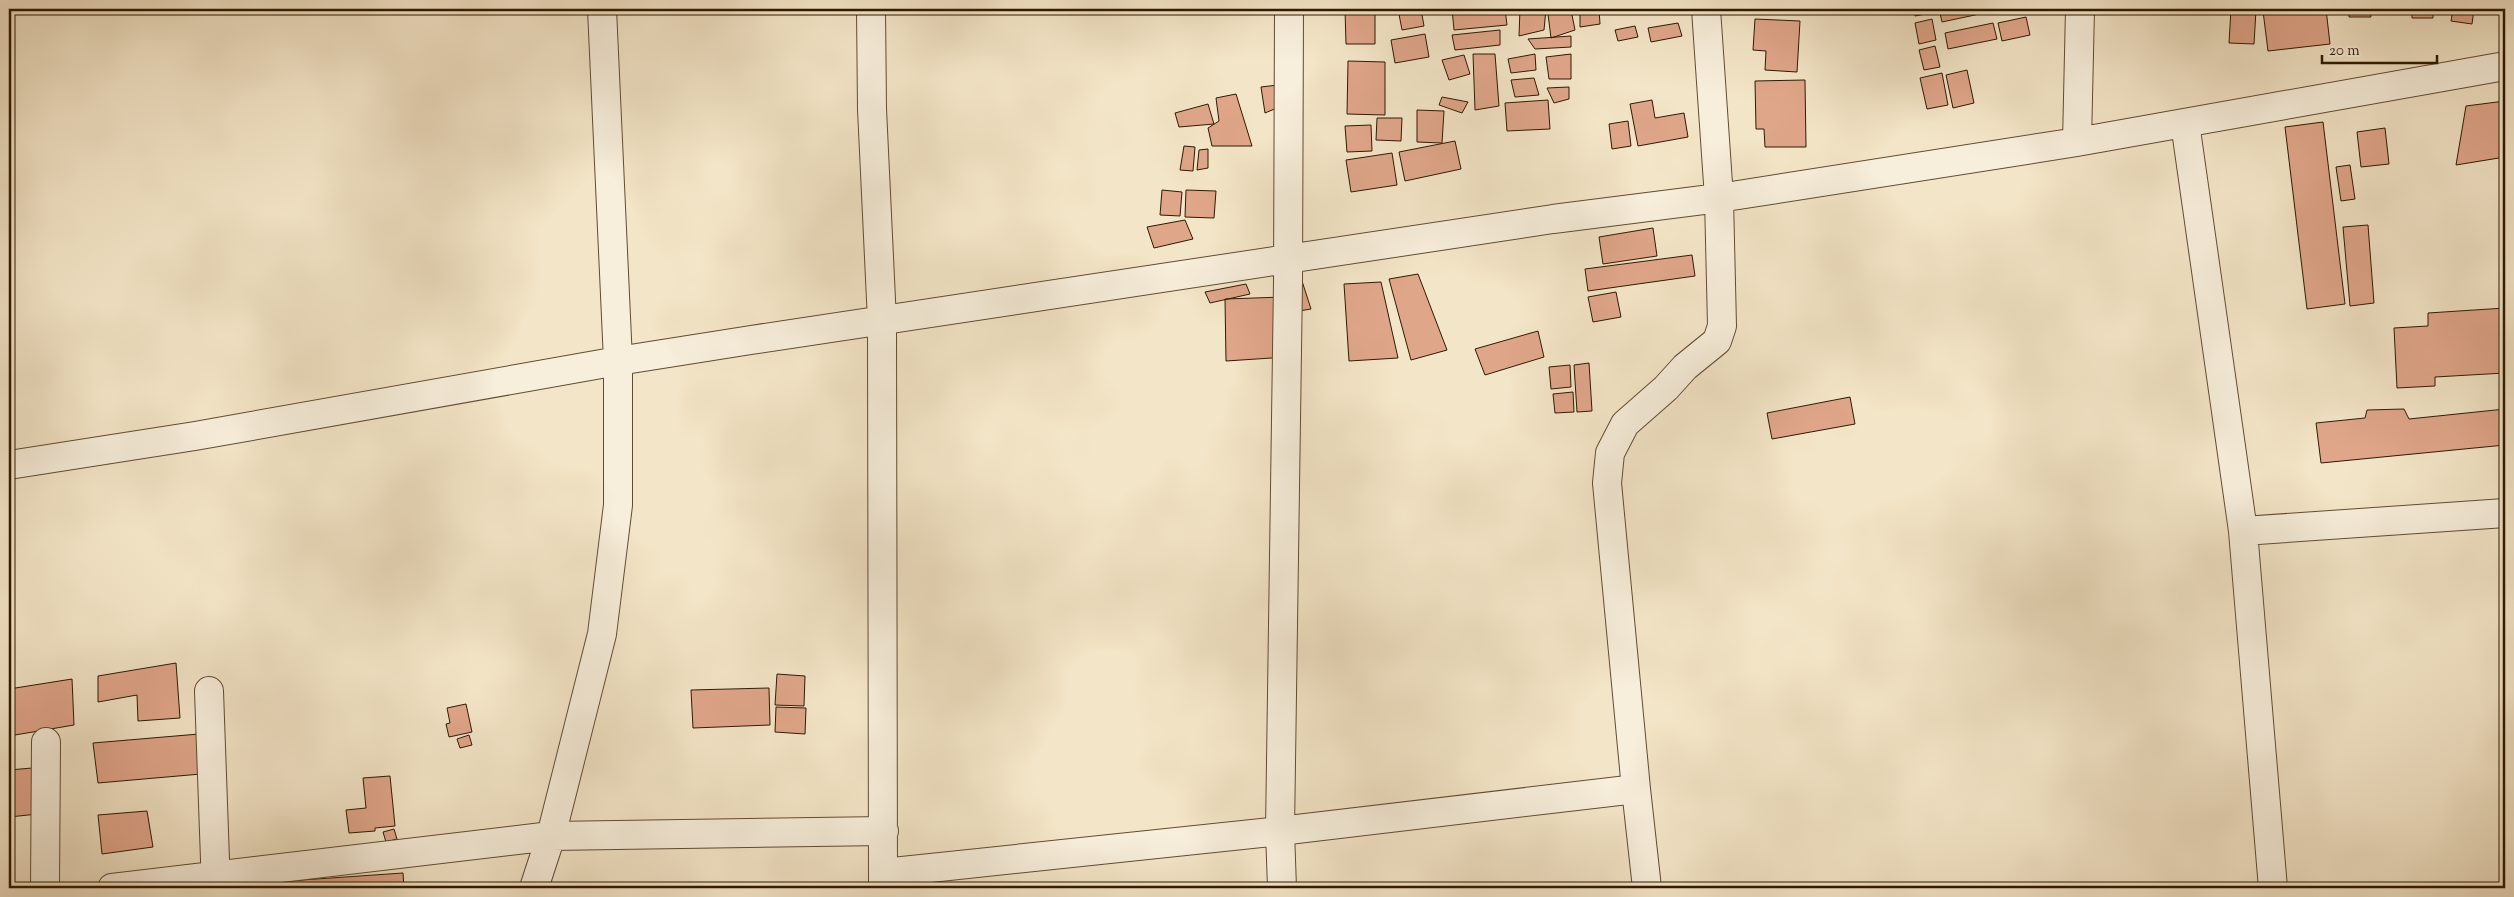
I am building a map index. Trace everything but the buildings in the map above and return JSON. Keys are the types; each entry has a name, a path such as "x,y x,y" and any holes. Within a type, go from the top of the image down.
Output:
{"street":[{"path":"534,888 551,836 602,634 618,505 618,361 602,9"},
{"path":"871,9 872,109 882,321 883,881 1636,789"},
{"path":"1282,888 1280,831 1289,260 1289,9"},
{"path":"1647,888 1608,483 1610,453 1626,424 1685,368 1717,341 1722,326 1719,198 1706,9"},
{"path":"2077,142 2080,9"},
{"path":"9,465 389,403 618,361 1553,219 1719,198 2077,142 2505,66"},
{"path":"2185,123 2243,532 2273,888"},
{"path":"2243,532 2505,513"},
{"path":"209,691 215,882"},
{"path":"45,888 46,742"},
{"path":"112,888 215,882 551,836 884,830"}]}
